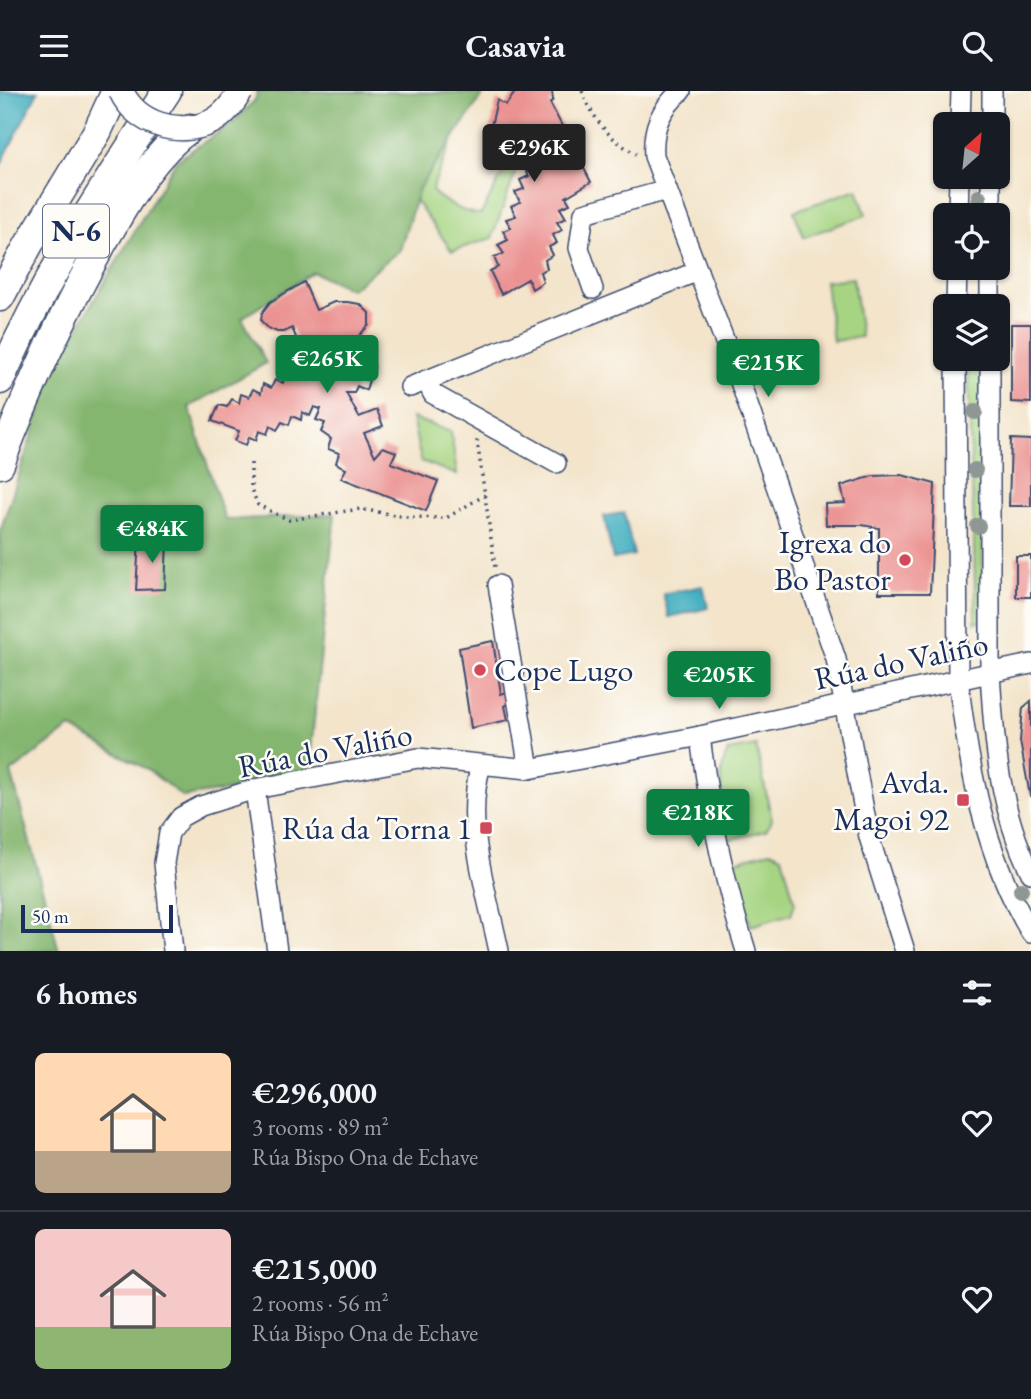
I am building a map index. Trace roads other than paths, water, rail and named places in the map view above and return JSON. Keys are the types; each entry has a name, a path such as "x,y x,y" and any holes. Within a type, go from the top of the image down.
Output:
{"highway":[{"path":"0,297 119,91"},
{"name":"N-6","path":"0,380 24,328 88,210 167,91"},
{"path":"0,464 44,355 93,260 121,212 160,155 173,140 190,128"}],"main road":[{"path":"119,91 140,114 155,124 172,128 190,128 212,122 229,109 241,91"}],"street":[{"path":"681,91 659,117 655,129 654,156 738,376 836,659 869,837 905,951"},
{"path":"960,112 961,91"},
{"path":"992,91 992,112"},
{"path":"593,289 579,248 584,212 667,190"},
{"path":"556,463 418,384 698,271"},
{"path":"956,371 958,679 974,785 987,835 1018,912 1031,933"},
{"path":"990,371 990,672 997,766 1007,811 1031,873"},
{"path":"498,585 529,769"},
{"name":"Rúa do Valiño","path":"173,951 164,863 169,833 181,817 195,809 255,789 418,758 529,769 700,736 1031,664"},
{"path":"700,736 710,812 731,904 746,951"},
{"path":"481,765 474,785 475,833 499,951"},
{"path":"255,789 277,951"}],"water":[{"path":"0,91 38,91 0,166"},
{"path":"624,513 634,555 613,559 604,516"},
{"path":"703,586 708,608 669,617 663,594"}],"place":[{"name":"Igrexa do Bo Pastor","path":"905,560"},
{"name":"Cope Lugo","path":"480,670"},
{"name":"Avda. Magoi 92","path":"963,800"},
{"name":"Rúa da Torna 1","path":"486,828"}]}
